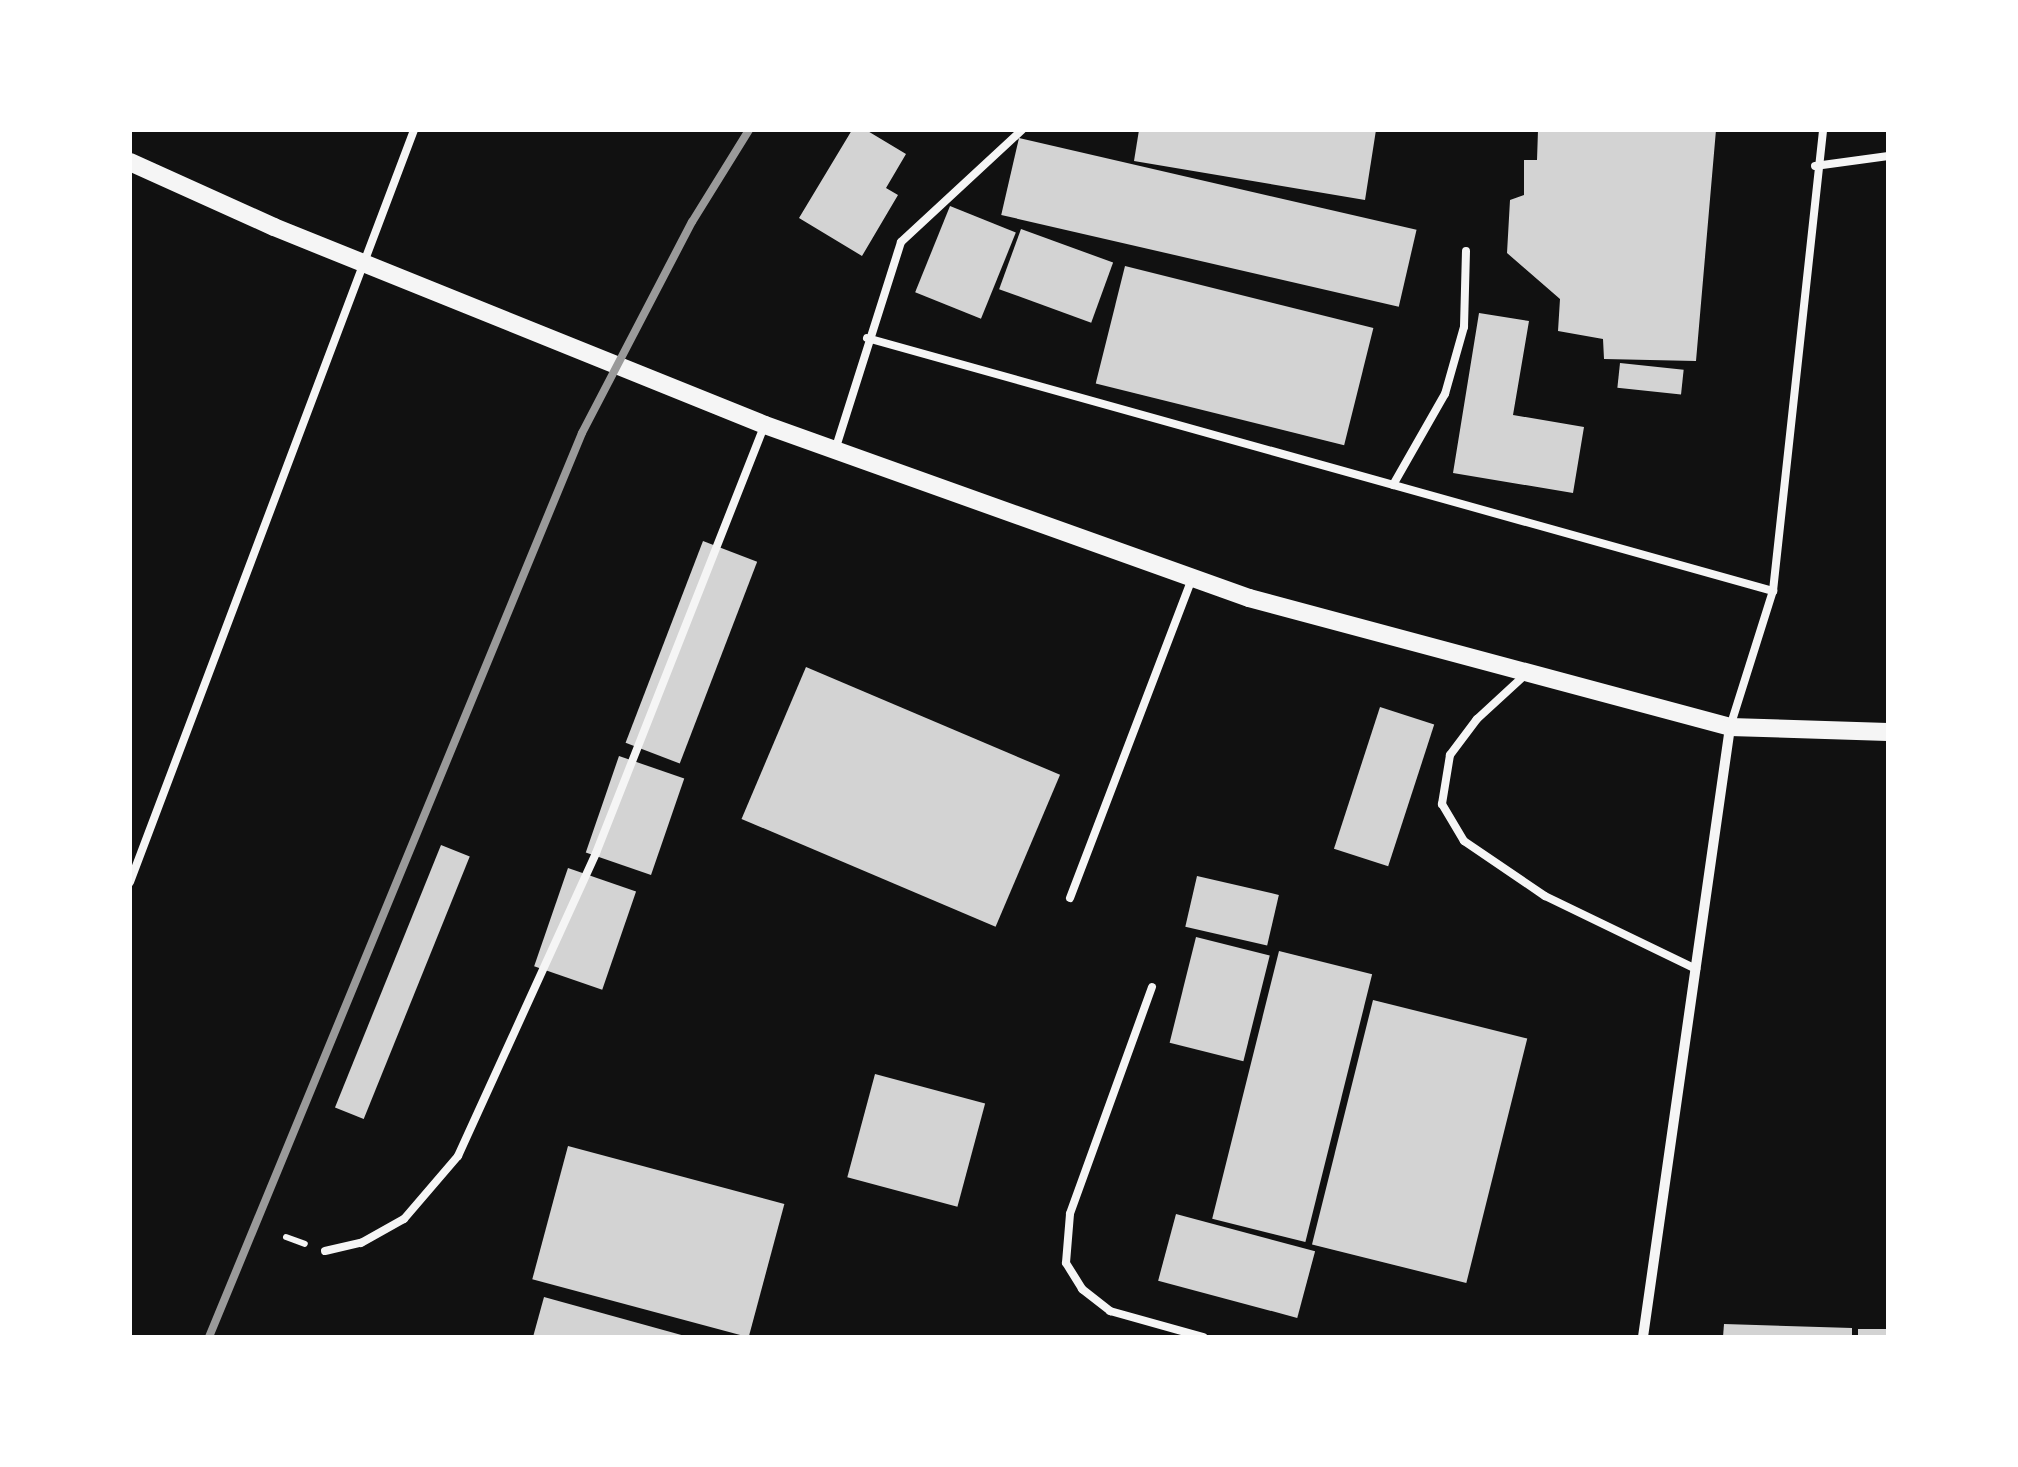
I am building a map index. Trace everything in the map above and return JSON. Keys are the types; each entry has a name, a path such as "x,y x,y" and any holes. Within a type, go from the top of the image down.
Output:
{"street":[{"path":"130,162 274,228 490,311 644,377 834,451 1192,578 1526,674 1730,727 1888,732"},
{"path":"1642,1337 1730,727"}],"lane":[{"path":"130,882 414,130"},
{"path":"834,451 900,242 1022,130"},
{"path":"1730,727 1773,592 1815,166 1823,130"},
{"path":"1815,166 1888,156"},
{"path":"1393,485 1445,394 1464,327 1466,250"},
{"path":"867,338 1773,592"},
{"path":"325,1251 361,1243 404,1219 458,1156 596,853 765,424"},
{"path":"1070,898 1192,578"},
{"path":"1526,674 1477,719 1450,755 1442,804 1464,841 1545,896 1696,969"},
{"path":"1152,986 1070,1214 1066,1264 1082,1289 1110,1311 1203,1337"}],"building":[{"path":"852,130 866,130 906,154 886,188 898,195 862,256 799,218"},
{"path":"1139,130 1376,130 1365,200 1134,161"},
{"path":"1538,130 1716,130 1696,361 1604,359 1603,339 1558,331 1560,299 1507,253 1510,200 1524,195 1524,160 1537,160"},
{"path":"1019,138 1417,230 1399,307 1001,215"},
{"path":"950,206 1016,233 981,319 915,292"},
{"path":"1021,229 1113,263 1091,323 999,289"},
{"path":"1125,266 1373,328 1344,445 1096,383"},
{"path":"1479,313 1529,321 1513,415 1584,427 1573,493 1453,473"},
{"path":"1620,363 1684,370 1681,395 1617,388"},
{"path":"703,541 757,562 680,763 626,743"},
{"path":"806,667 1060,775 996,927 742,819"},
{"path":"1380,707 1434,725 1388,866 1334,849"},
{"path":"619,756 684,778 651,875 586,852"},
{"path":"441,845 470,857 364,1119 335,1107"},
{"path":"568,868 636,891 602,990 534,966"},
{"path":"1197,876 1279,895 1267,946 1185,927"},
{"path":"1196,937 1270,955 1243,1061 1170,1043"},
{"path":"1279,951 1372,974 1305,1242 1212,1219"},
{"path":"1373,1000 1527,1038 1466,1283 1312,1245"},
{"path":"875,1074 985,1104 957,1207 847,1177"},
{"path":"568,1146 784,1204 749,1337 532,1279"},
{"path":"1176,1214 1315,1251 1297,1318 1158,1281"},
{"path":"544,1297 685,1336 685,1337 533,1337"},
{"path":"1724,1324 1852,1328 1852,1337 1723,1337"},
{"path":"1858,1329 1888,1329 1888,1337 1858,1337"}],"railway":[{"path":"209,1337 582,433 692,222 749,130"}]}
